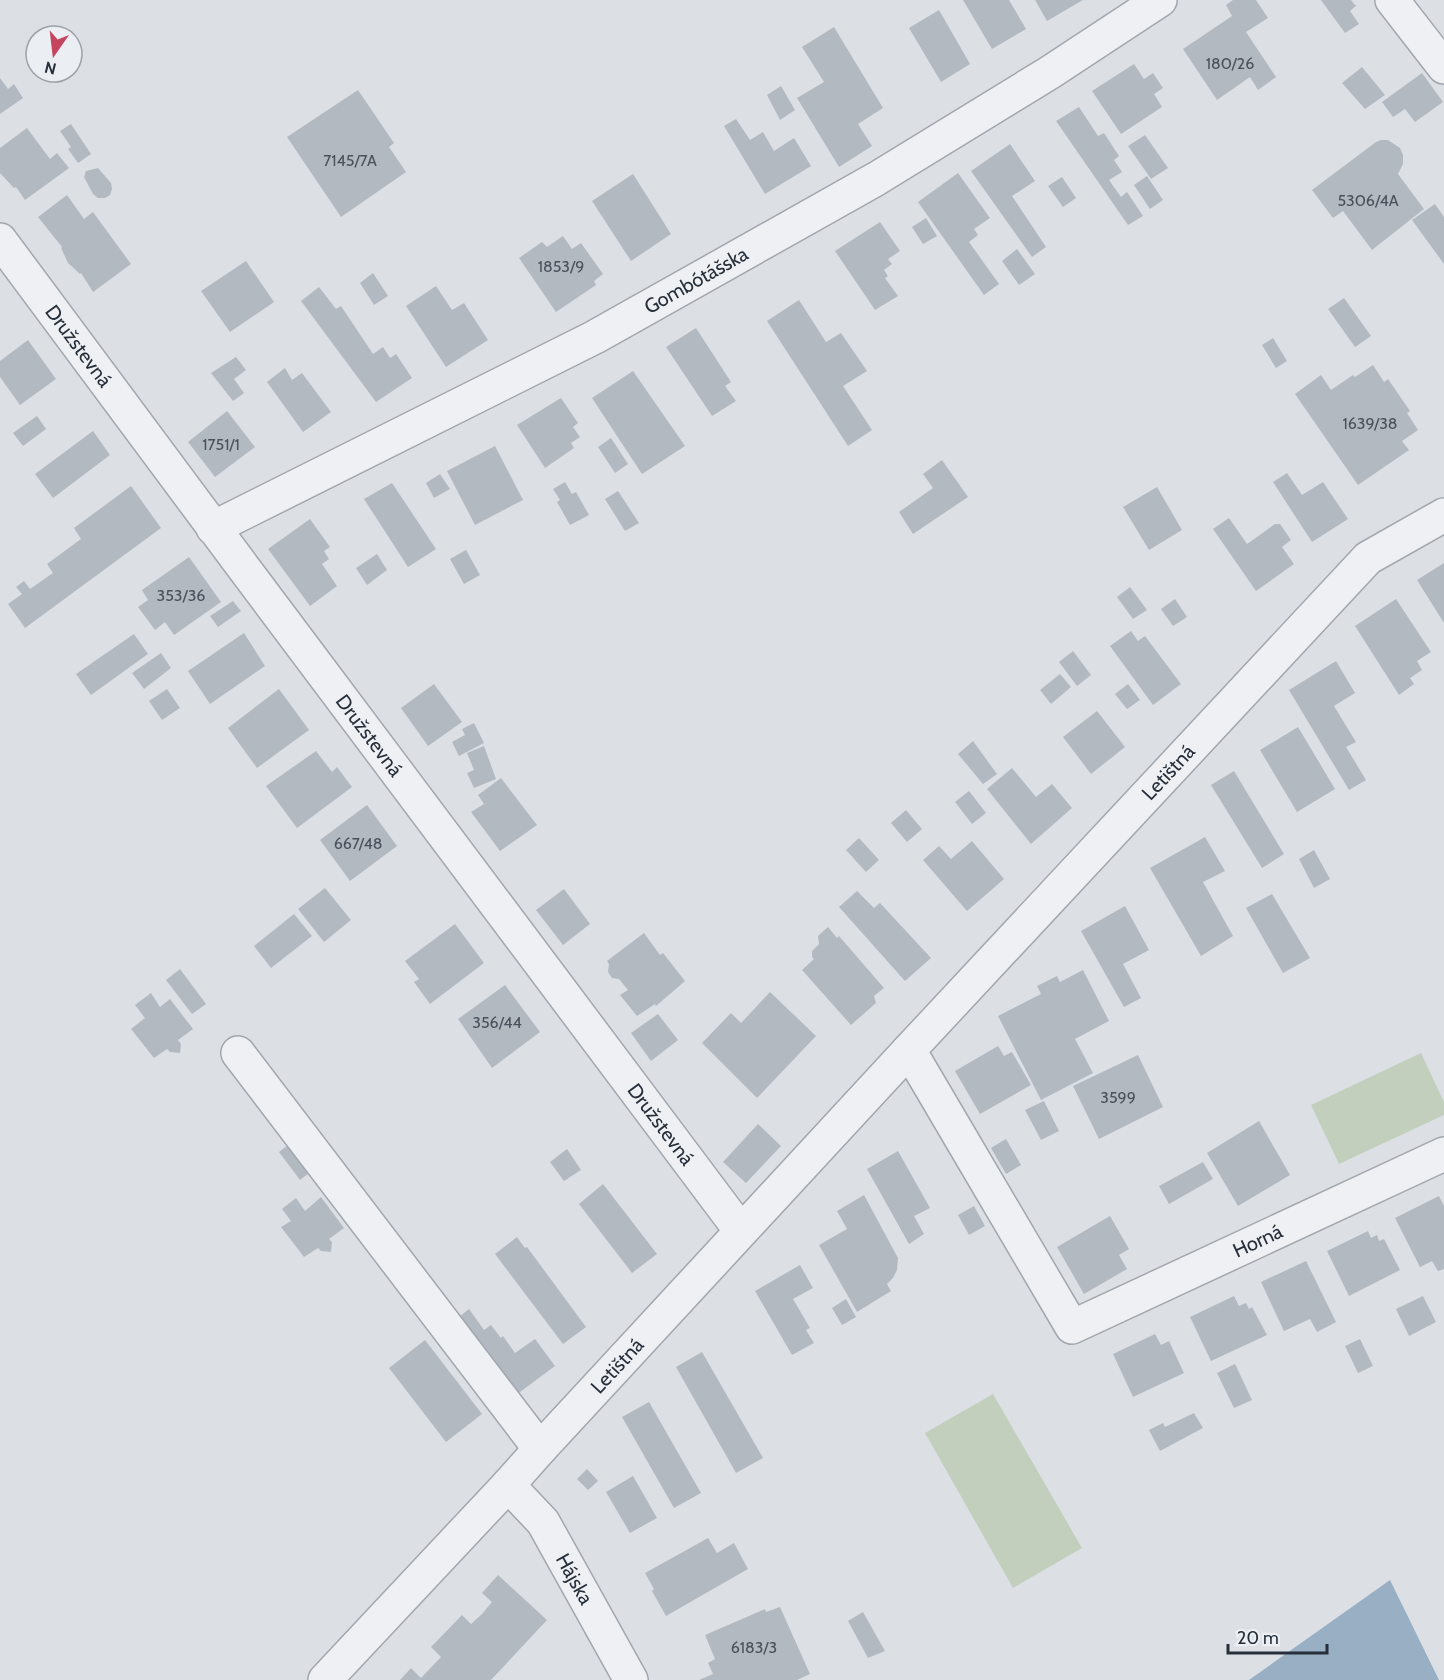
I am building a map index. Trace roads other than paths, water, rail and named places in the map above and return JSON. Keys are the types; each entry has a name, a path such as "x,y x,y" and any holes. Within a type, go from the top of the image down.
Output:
{"street":[{"name":"Gombótášska","path":"213,528 606,331 876,179 1049,73 1160,0"},
{"path":"1392,0 1444,68"},
{"name":"Družstevná","path":"0,240 213,528 741,1231"},
{"name":"Letištná","path":"325,1680 1368,558 1444,514"},
{"name":"Horná","path":"909,1050 1072,1327 1444,1154"},
{"path":"238,1053 540,1449"},
{"name":"Hájska","path":"508,1485 543,1522 620,1677"}],"water":[{"path":"1390,1580 1439,1680 1249,1680"}]}
